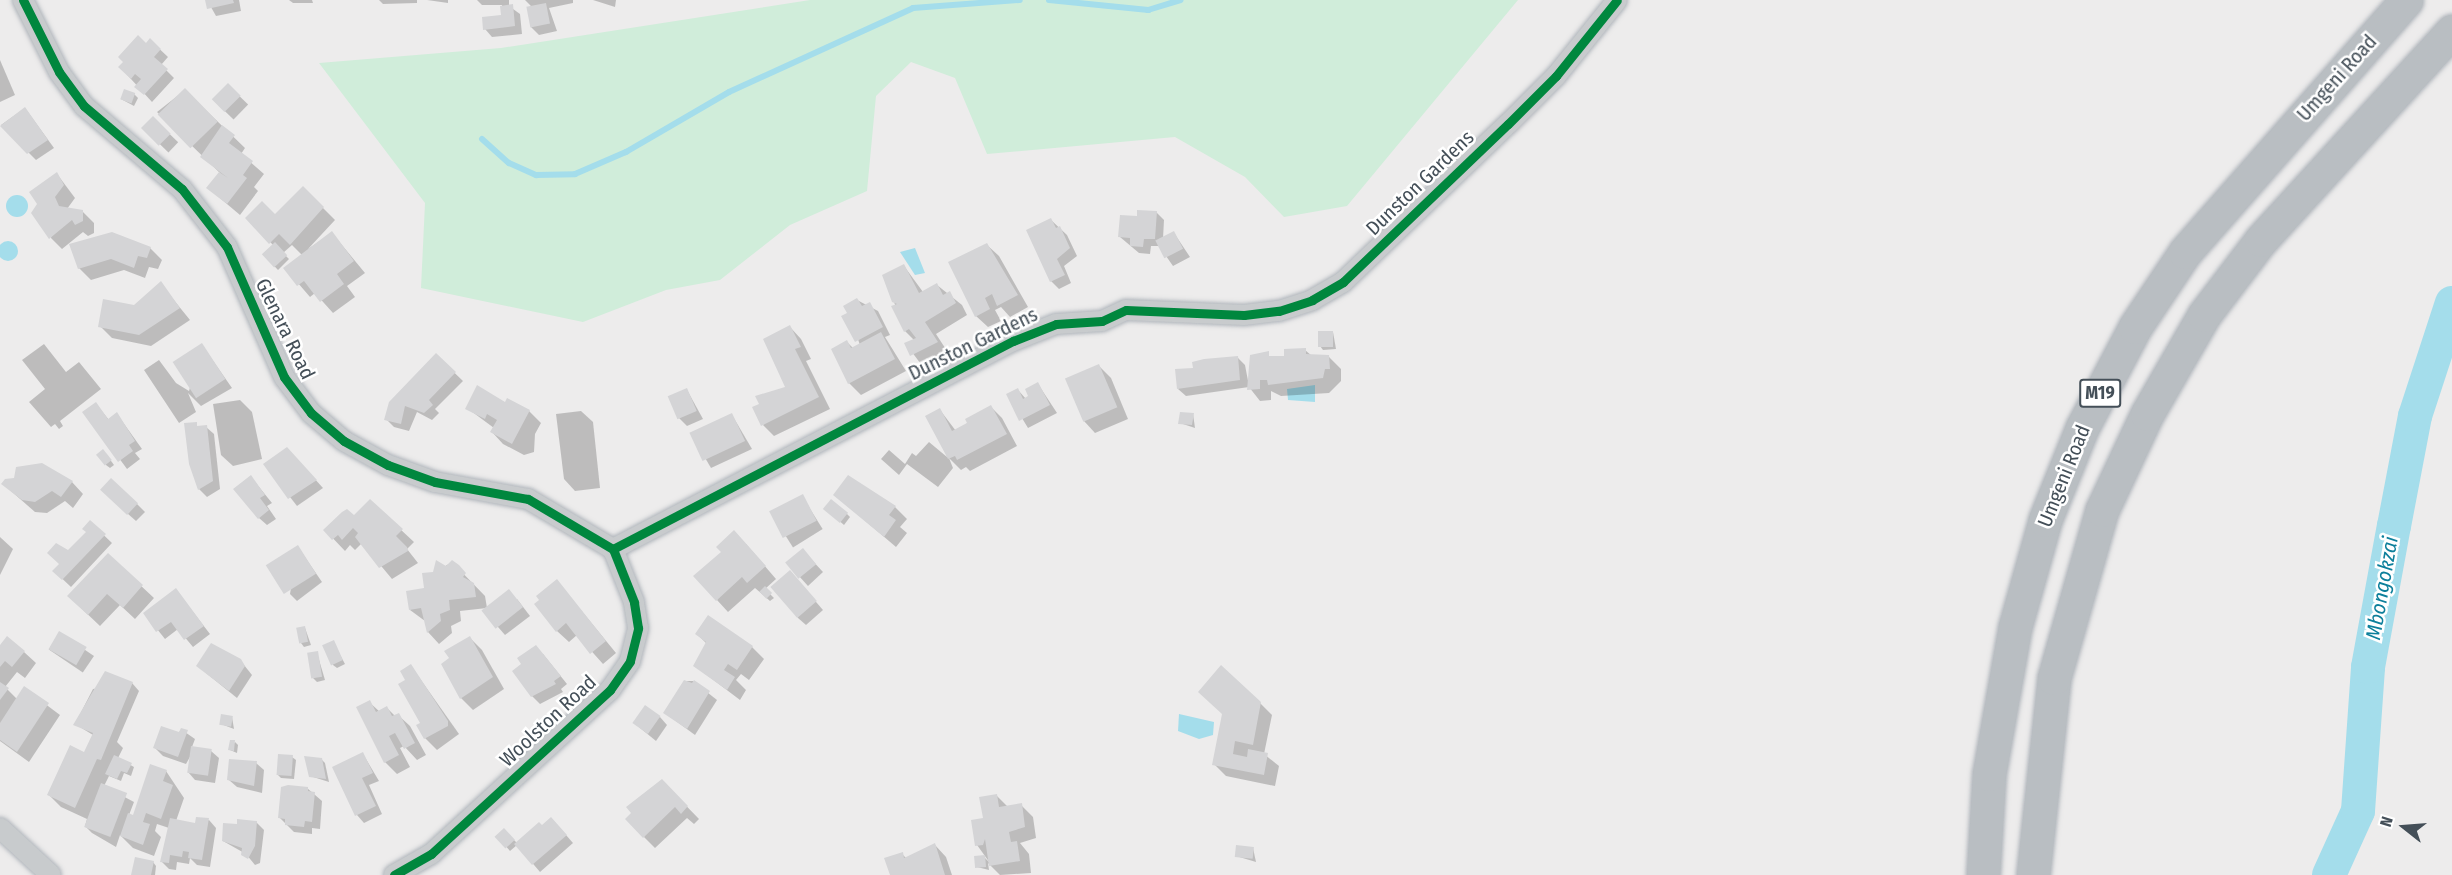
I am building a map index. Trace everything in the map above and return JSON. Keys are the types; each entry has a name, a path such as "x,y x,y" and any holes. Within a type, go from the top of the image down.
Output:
{"highway":[{"name":"Umgeni Road","path":"1983,875 1989,774 2015,627 2045,520 2082,428 2135,327 2185,252 2406,0"},
{"name":"M19","path":"2033,875 2043,758 2057,668 2102,510 2147,414 2204,315 2261,240 2452,31"}],"street":[{"name":"Glenara Road","path":"23,0 59,72 84,106 182,189 227,247 284,376 311,413 345,441 388,465 435,482 528,499 613,549"},
{"name":"Dunston Gardens","path":"613,549 1013,341 1056,324 1102,321 1126,310 1244,315 1280,311 1312,300 1343,282 1556,76 1617,0"},
{"name":"Woolston Road","path":"394,875 431,854 610,690 630,661 638,628 634,602 613,549"},
{"path":"0,828 51,875"}],"green space":[{"path":"810,0 1518,0 1347,206 1284,217 1245,177 1175,137 987,154 955,78 911,62 876,96 867,191 790,225 720,280 666,290 583,322 421,288 425,203 319,63 501,48"}],"water":[{"path":"17,195 25,198 28,206 25,214 17,217 9,214 6,206 9,198"},
{"path":"4,241 12,241 18,247 18,255 12,261 4,261 -2,255 -2,247"},
{"path":"915,248 925,273 915,275 900,252"},
{"path":"1315,385 1315,402 1288,400 1287,389"},
{"path":"1179,714 1214,722 1213,735 1199,739 1178,731"}],"building":[{"path":"205,0 233,0 234,3 207,9"},
{"path":"546,3 550,24 530,27 526,7"},
{"path":"513,4 515,26 483,30 482,17 501,15 500,6"},
{"path":"138,35 146,43 150,38 161,49 154,57 168,69 144,95 134,87 141,79 135,74 131,79 118,67 123,62 118,57"},
{"path":"228,83 241,96 224,112 212,99"},
{"path":"185,88 218,122 190,148 158,114"},
{"path":"124,89 135,93 132,103 120,99"},
{"path":"25,107 48,140 27,154 0,126"},
{"path":"153,116 171,134 159,146 141,128"},
{"path":"222,125 235,135 229,143 253,161 243,175 247,178 227,204 206,188 219,172 228,178 200,157"},
{"path":"57,172 64,185 55,197 59,206 83,210 83,221 75,225 72,220 49,239 31,213 37,204 29,192"},
{"path":"303,186 324,207 290,245 279,234 269,244 245,218 262,201 275,214"},
{"path":"1137,210 1157,211 1155,239 1144,239 1143,247 1130,246 1130,238 1118,237 1120,215 1137,216"},
{"path":"1051,218 1056,228 1060,226 1070,248 1057,259 1065,275 1050,282 1026,230"},
{"path":"332,231 354,261 337,274 344,284 320,302 304,281 297,286 283,268"},
{"path":"1174,231 1183,249 1164,258 1155,241"},
{"path":"112,232 151,247 147,258 138,256 134,268 111,259 78,269 69,244"},
{"path":"275,242 287,255 274,267 262,254"},
{"path":"987,243 1018,295 997,306 992,294 985,298 990,309 975,317 948,262"},
{"path":"904,264 919,293 937,283 943,295 950,291 956,303 925,322 938,342 910,356 904,343 916,338 909,329 904,332 891,306 897,304 892,302 882,275"},
{"path":"161,281 180,308 139,335 98,327 103,299 134,305"},
{"path":"857,298 862,306 870,302 883,327 855,342 841,316 847,313 843,306"},
{"path":"790,325 801,347 795,349 819,397 761,426 752,407 759,404 755,396 785,387 763,339"},
{"path":"1318,331 1333,331 1333,347 1318,347"},
{"path":"881,332 895,359 848,384 831,349 847,340 851,348"},
{"path":"202,343 225,379 196,398 173,362"},
{"path":"1306,348 1306,354 1329,355 1330,369 1325,369 1323,378 1268,385 1267,380 1260,380 1260,389 1247,390 1250,355 1269,351 1269,356 1284,356 1284,349"},
{"path":"436,353 456,372 429,400 433,405 424,413 405,406 401,424 384,420 389,402"},
{"path":"1238,356 1240,380 1177,389 1175,369 1193,368 1192,362 1204,359"},
{"path":"1099,364 1117,407 1083,422 1065,378"},
{"path":"1038,382 1050,405 1019,421 1006,394 1018,388 1023,399 1028,396 1025,389"},
{"path":"477,385 505,402 507,398 530,410 512,444 490,432 497,420 487,414 485,419 465,409"},
{"path":"687,388 697,411 677,419 668,396"},
{"path":"96,402 108,419 117,412 135,441 129,445 133,451 118,462 82,412"},
{"path":"991,405 1007,434 957,460 955,456 948,459 925,416 940,408 952,431 967,423 965,419"},
{"path":"1180,412 1194,413 1192,425 1178,424"},
{"path":"732,413 745,441 703,461 689,433"},
{"path":"197,422 197,426 207,425 213,481 198,490 189,464 184,423"},
{"path":"287,447 317,480 288,499 263,464"},
{"path":"103,449 112,460 105,466 96,455"},
{"path":"42,463 73,481 61,497 52,491 35,502 22,500 1,484 5,479 14,478 16,467"},
{"path":"251,475 265,495 260,498 269,510 258,519 233,489"},
{"path":"848,475 896,506 889,515 896,520 884,537 833,495"},
{"path":"111,478 138,503 127,515 100,490"},
{"path":"803,494 817,521 783,538 769,511"},
{"path":"370,499 403,529 396,536 408,551 379,568 355,537 358,533 353,528 342,540 338,535 332,540 323,530 342,512 347,509 354,515"},
{"path":"831,499 848,513 840,523 823,509"},
{"path":"90,520 106,534 62,580 52,571 59,564 47,553 56,543 68,550 86,532 82,529"},
{"path":"734,530 766,566 747,583 742,577 716,601 693,576 721,552 716,547"},
{"path":"298,545 316,574 284,594 266,565"},
{"path":"803,548 816,564 798,579 785,562"},
{"path":"108,553 143,585 123,608 107,594 88,615 67,596"},
{"path":"436,560 446,566 452,560 459,565 466,573 463,577 474,583 476,597 449,600 450,610 440,614 441,621 427,633 421,608 409,610 406,591 424,588 422,573 433,572"},
{"path":"790,570 817,601 797,618 770,587"},
{"path":"557,579 606,641 590,654 566,623 556,632 534,604 539,600 536,596"},
{"path":"765,586 772,593 766,599 759,592"},
{"path":"176,588 204,626 184,640 171,622 156,632 143,613"},
{"path":"509,589 523,607 496,629 481,611"},
{"path":"708,615 753,646 737,670 728,664 724,670 735,677 727,690 693,666 706,642 695,634"},
{"path":"305,626 308,642 299,643 296,628"},
{"path":"59,631 87,647 76,665 48,649"},
{"path":"7,636 25,651 12,667 5,661 0,667 0,645"},
{"path":"470,636 493,677 460,699 441,664 449,658 444,651"},
{"path":"334,640 343,660 331,665 322,645"},
{"path":"211,643 241,659 245,666 229,691 196,666"},
{"path":"536,645 561,676 554,681 556,684 531,697 512,671 521,664 517,658"},
{"path":"318,651 322,677 311,678 307,653"},
{"path":"411,664 448,721 448,726 424,739 416,725 420,723 398,684 405,680 400,671"},
{"path":"1221,665 1261,702 1253,745 1235,741 1233,754 1247,757 1248,749 1268,753 1264,775 1212,765 1222,714 1198,692"},
{"path":"105,671 133,682 101,760 97,759 75,808 47,795 70,745 84,752 93,733 73,725"},
{"path":"684,680 692,683 694,680 710,691 687,729 663,713"},
{"path":"0,682 9,688 0,700"},
{"path":"24,686 49,703 17,752 0,740 0,723"},
{"path":"370,700 376,712 387,706 392,716 399,713 415,743 404,749 395,733 389,736 399,755 384,763 356,707"},
{"path":"645,705 661,716 648,734 632,723"},
{"path":"221,714 233,716 231,727 219,725"},
{"path":"161,726 179,732 181,728 188,730 178,757 153,748"},
{"path":"230,740 235,740 234,751 228,750"},
{"path":"191,746 212,749 208,776 187,773"},
{"path":"363,752 373,773 362,778 376,806 355,816 332,767"},
{"path":"278,754 293,755 291,776 277,775"},
{"path":"114,755 132,763 127,773 121,771 117,779 105,774"},
{"path":"304,756 322,758 326,779 309,777"},
{"path":"229,759 257,761 254,786 227,780"},
{"path":"150,764 167,770 163,781 173,785 161,819 146,813 143,822 150,824 143,845 120,836 128,813 133,815"},
{"path":"662,779 688,806 681,814 675,807 643,838 625,819 631,813 626,807"},
{"path":"101,783 127,793 110,837 84,827"},
{"path":"288,785 308,787 308,791 315,792 312,822 305,821 304,827 285,825 285,819 278,818 281,787"},
{"path":"997,794 999,807 1022,803 1025,827 1009,832 1011,842 1017,841 1020,861 989,866 985,839 983,845 975,846 971,820 983,818 979,797"},
{"path":"196,817 209,818 202,860 188,858 189,852 183,851 182,857 170,855 169,863 160,862 170,818 195,823"},
{"path":"551,817 567,835 532,865 514,844 539,822 542,825"},
{"path":"237,819 257,821 255,846 248,859 241,855 242,848 222,841 223,823 237,824"},
{"path":"504,828 515,840 505,849 494,837"},
{"path":"935,843 945,875 890,875 884,858 903,852 904,858"},
{"path":"1236,845 1254,847 1253,859 1235,857"},
{"path":"985,855 986,867 975,868 974,856"},
{"path":"135,857 154,861 151,875 131,875"}],"waterway":[{"path":"482,139 509,163 536,175 575,174 626,152 729,92 913,8 1020,0"},
{"path":"1049,0 1148,10 1181,0"},
{"name":"Mbongokzai","path":"2329,875 2358,811 2368,667 2394,526 2415,416 2452,303"}],"cycle path":[{"path":"23,0 59,72 84,106 182,189 227,247 284,377 311,413 344,441 388,465 435,482 528,499 613,549"},
{"path":"613,549 1013,341 1056,324 1102,321 1126,310 1244,315 1279,311 1312,300 1343,282 1508,124 1556,76 1617,0"},
{"path":"394,875 431,854 610,690 630,661 638,628 634,602 613,549"}]}
